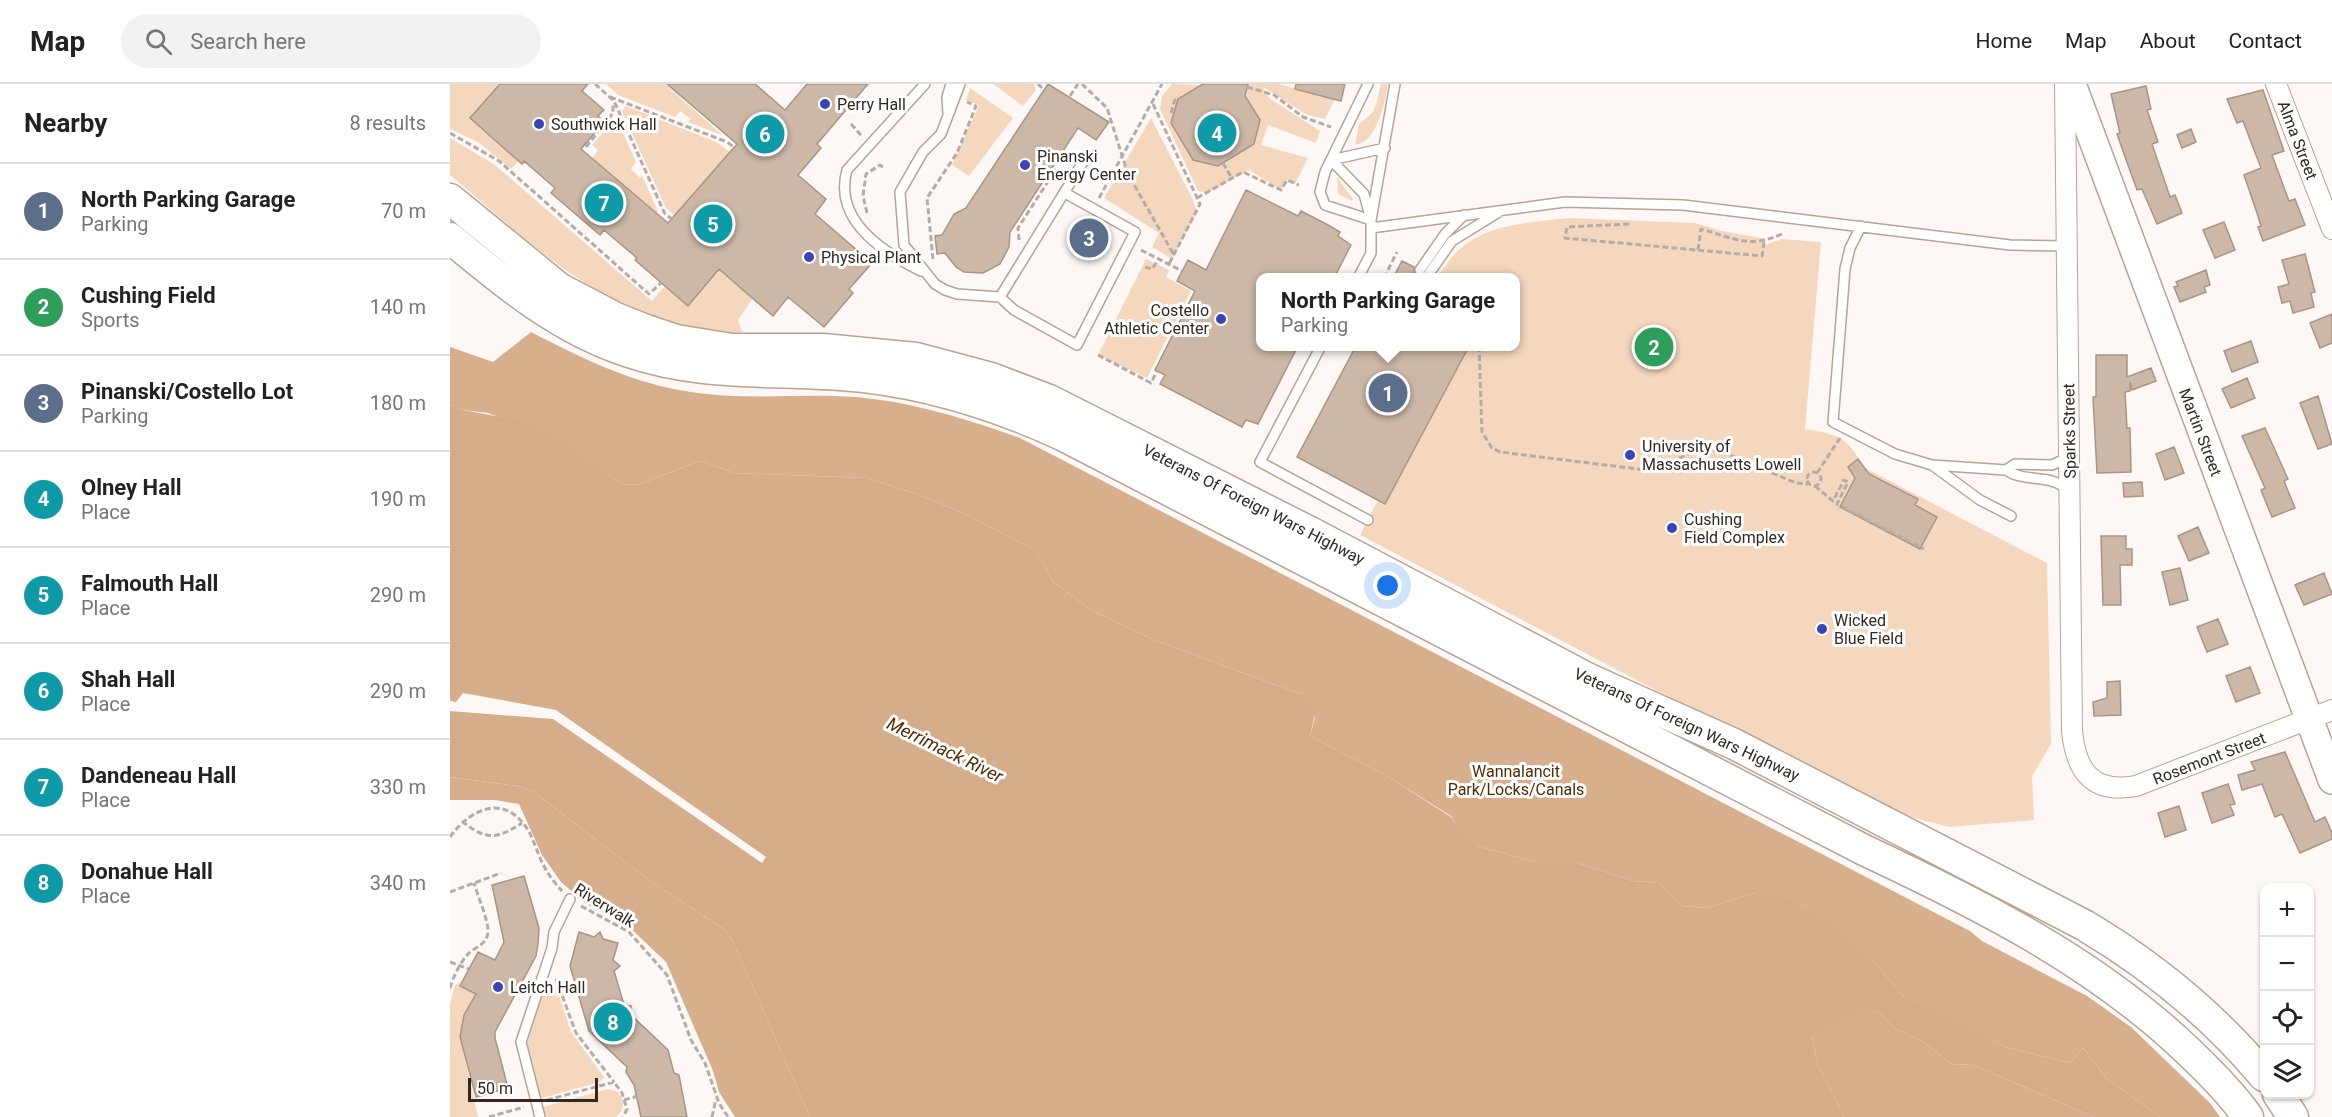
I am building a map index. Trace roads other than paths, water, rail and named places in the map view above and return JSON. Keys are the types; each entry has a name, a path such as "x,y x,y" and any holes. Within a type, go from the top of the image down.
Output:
{"main road":[{"name":"Veterans Of Foreign Wars Highway","path":"450,199 559,288 616,318 646,330 686,342 732,349 833,349 916,358 992,378 1049,400 1312,533 1589,679 1734,744 2084,925 2133,954 2183,993 2225,1031 2260,1070"},
{"name":"Veterans Of Foreign Wars Highway","path":"450,238 540,309 583,333 627,352 697,369 841,375 910,384 986,404 1062,435 1864,850 1966,898 2013,924 2095,975 2135,1004 2200,1063 2237,1101 2248,1117"},
{"path":"2281,1099 2293,1117"}],"street":[{"name":"Sparks Street","path":"2065,84 2072,731 2075,754 2087,775"},
{"name":"Martin Street","path":"2072,84 2320,714 2332,780"},
{"name":"Alma Street","path":"2276,84 2332,230"},
{"name":"Rosemont Street","path":"2087,775 2103,785 2119,789 2136,786 2320,714"}],"lane":[{"path":"925,84 847,170 844,181 845,206 858,225 889,255 926,273"},
{"path":"948,114 946,97 951,84"},
{"path":"960,84 941,134 923,152 900,192 904,245 935,284 957,294 1000,297 1014,310 1077,345 1135,232 1065,193"},
{"path":"1368,84 1331,160 1320,192 1325,205 1371,224 1499,212 1565,202 1683,205 2010,245 2067,246"},
{"path":"1361,273 1371,253 1371,224 1395,84"},
{"path":"1331,160 1385,148"},
{"path":"1331,160 1364,194 1371,224"},
{"path":"1000,297 1083,162"},
{"path":"1464,215 1444,234 1424,273 1452,242 1499,212"},
{"path":"1861,226 1850,248 1845,269 1833,422 1895,454 1932,465 2006,470 2014,476 2050,479 2070,491"},
{"path":"1319,351 1260,462 1368,520"},
{"path":"2006,470 2015,464 2052,465 2069,457"},
{"path":"1932,465 1980,500 2011,516"},
{"path":"540,1117 521,1042 552,948 554,932 570,898"}],"water":[{"name":"Merrimack River","path":"450,404 463,410 517,420 567,443 622,485 641,484 700,461 734,473 867,478 919,495 963,513 1036,551 1053,582 1091,610 1154,640 1300,694 1316,709 1310,736 1390,778 1451,817 1461,832 1478,846 1534,862 1575,862 1633,881 1659,883 1681,906 1707,908 1755,893 1787,899 1838,929 1872,960 1903,996 2005,1047 2070,1063 2083,1048 2107,1079 2160,1117 2094,1117 1974,1065 1952,1064 1922,1041 1894,1028 1879,1011 1859,1009 1812,1037 1818,1066 1844,1117 810,1117 733,941 724,929 649,880 534,792 518,786 450,777 450,711 553,719 762,863 766,857 556,710 463,693 456,702 450,701"}],"place":[{"name":"Perry Hall","path":"825,104"},
{"name":"Southwick Hall","path":"539,124"},
{"name":"Olney Hall","path":"1217,133"},
{"name":"Shah Hall","path":"765,134"},
{"name":"Pinanski Energy Center","path":"1025,165"},
{"name":"Dandeneau Hall","path":"604,203"},
{"name":"Falmouth Hall","path":"713,224"},
{"name":"Pinanski/Costello Lot","path":"1089,238"},
{"name":"Physical Plant","path":"809,257"},
{"name":"Costello Athletic Center","path":"1221,319"},
{"name":"Cushing Field","path":"1654,347"},
{"name":"North Parking Garage","path":"1388,393"},
{"name":"University of Massachusetts Lowell","path":"1630,455"},
{"name":"Cushing Field Complex","path":"1672,528"},
{"name":"Wicked Blue Field","path":"1822,629"},
{"name":"Leitch Hall","path":"498,987"},
{"name":"Donahue Hall","path":"613,1022"}],"park label":[{"name":"Wannalancit Park/Locks/Canals","path":"1516,780"}]}
